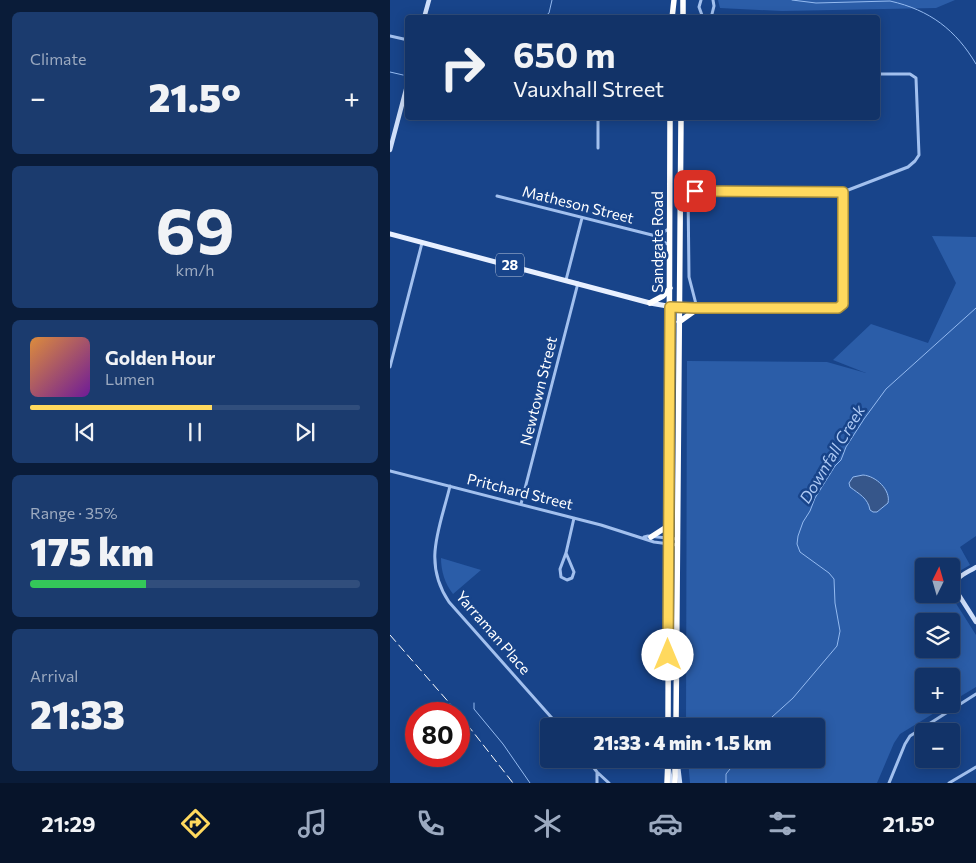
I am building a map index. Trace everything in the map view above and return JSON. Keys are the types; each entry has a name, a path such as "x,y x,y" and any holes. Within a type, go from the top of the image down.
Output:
{"highway":[{"path":"672,15 674,0"},
{"path":"683,0 683,15"},
{"name":"Sandgate Road","path":"668,718 670,120"},
{"name":"Sandgate Road","path":"676,718 681,120"},
{"path":"681,179 688,191"},
{"path":"650,303 663,296 670,288"},
{"path":"678,322 696,308"},
{"path":"651,537 668,526"},
{"path":"668,768 669,783"},
{"path":"675,768 675,783"}],"main road":[{"name":"28","path":"390,234 650,303 679,308"}],"street":[{"path":"425,15 428,0"},
{"path":"701,0 699,7 703,15"},
{"path":"712,15 713,0"},
{"path":"390,36 405,39"},
{"path":"688,191 843,192 908,167 919,155 917,82 915,76 908,74 880,74"},
{"path":"390,150 405,93"},
{"path":"598,120 598,148"},
{"name":"Sandgate Road","path":"688,191 688,277 696,308"},
{"path":"679,308 838,308 841,306 843,304 843,192"},
{"name":"Matheson Street","path":"497,196 652,235 670,245"},
{"path":"566,280 582,218"},
{"path":"652,235 660,234 670,227"},
{"path":"390,368 422,242"},
{"name":"Newtown Street","path":"522,504 578,283"},
{"name":"Pritchard Street","path":"390,471 522,504 658,542 668,541"},
{"name":"Yarraman Place","path":"450,486 434,549 435,570 440,586 449,602 552,718"},
{"path":"566,552 574,572 572,578 567,580 561,577 560,573 574,518"},
{"name":"Pritchard Street","path":"643,537 677,542"},
{"path":"976,568 958,579 955,583 955,589 976,622"},
{"path":"889,783 908,738 976,694"},
{"path":"949,783 976,766"},
{"path":"594,768 609,783"},
{"path":"678,768 680,783"},
{"path":"597,772 597,783"}],"shaded area":[{"path":"718,0 955,0 936,8 782,11 720,8"},
{"path":"932,236 976,237 976,536 960,547 970,565 960,571 960,558 915,558 915,603 956,603 976,635 976,687 960,697 960,668 915,668 915,713 934,713 915,723 900,734 894,743 877,783 690,783 689,768 825,768 825,718 686,718 687,361 827,362 866,373 833,360 871,324 928,343 956,283"},
{"path":"863,475 873,478 882,484 887,493 888,503 877,512 870,510 865,499 850,487 849,483 853,477"},
{"path":"441,558 481,570 453,594 444,577"}],"waterway":[{"path":"547,15 549,13 552,0"},
{"path":"792,0 816,3 890,1 904,5 930,16 951,31 976,64"},
{"path":"390,72 403,75"},
{"name":"Downfall Creek","path":"771,718 793,698 837,646 840,631 835,603 834,579 829,573 800,552 797,544 803,522 815,498 835,466 841,460 846,447 864,419 886,389 976,308"},
{"path":"474,703 474,709 503,744 530,783"},
{"name":"Downfall Creek","path":"726,783 726,774 731,768"}],"railway":[{"path":"390,635 449,702"},
{"path":"470,728 513,783"}],"route":[{"path":"668,655 670,307 838,308 843,304 843,192 695,191"}]}
